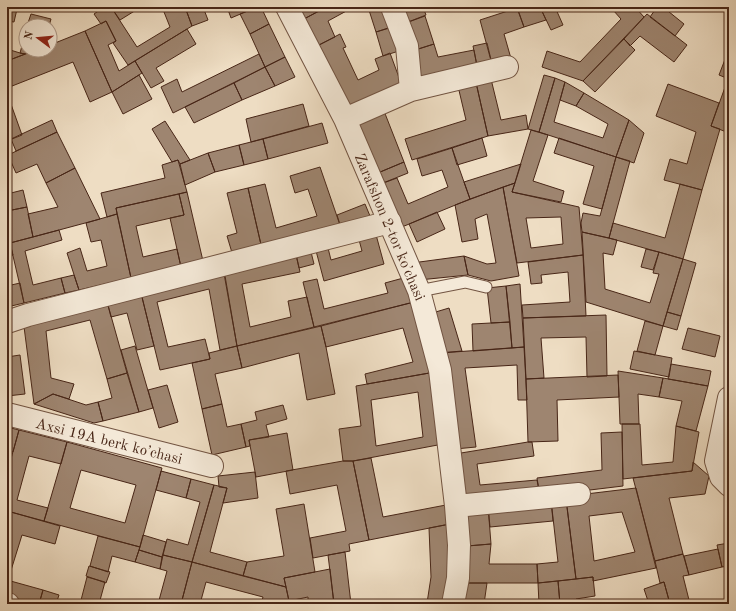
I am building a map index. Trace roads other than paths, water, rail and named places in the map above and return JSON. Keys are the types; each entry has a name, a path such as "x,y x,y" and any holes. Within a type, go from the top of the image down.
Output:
{"street":[{"name":"Zarafshon 2-tor koʼchasi","path":"287,7 345,119 419,291 440,370 456,506 459,545 458,578 453,604"},
{"path":"392,7 407,46 411,90"},
{"path":"345,119 411,90 507,67"},
{"path":"7,322 51,309 390,222"},
{"path":"729,398 716,461 720,477 729,485"},
{"name":"Аxsi 19А berk koʼchasi","path":"7,414 212,466"},
{"path":"456,506 579,494"}],"lane":[{"path":"419,291 465,282 486,287"}]}
